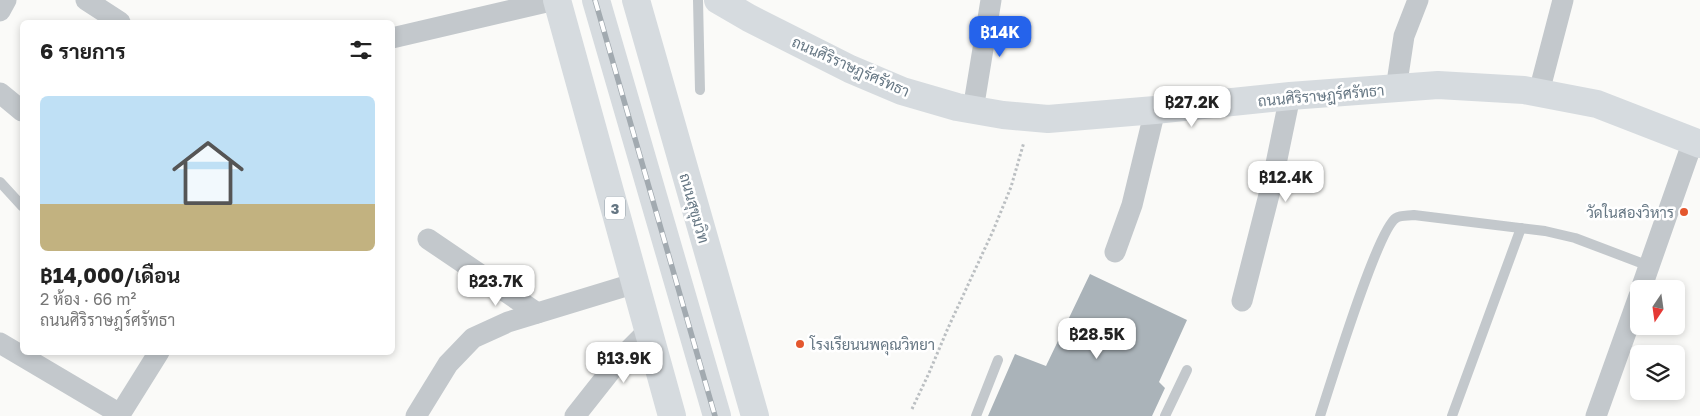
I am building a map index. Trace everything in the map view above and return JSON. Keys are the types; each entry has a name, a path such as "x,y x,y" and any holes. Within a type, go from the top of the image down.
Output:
{"main road":[{"name":"3","path":"556,0 672,416"},
{"path":"596,0 717,416"},
{"name":"ถนนสุขุมวิท","path":"636,0 755,416"},
{"name":"ถนนศิริราษฎร์ศรัทธา","path":"718,0 850,69 902,91 973,110 1048,119 1290,96 1438,85 1524,90 1598,104 1697,142"}],"street":[{"path":"0,10 6,0"},
{"path":"86,0 114,12"},
{"path":"395,37 556,0"},
{"path":"973,110 991,0"},
{"path":"1396,89 1404,36 1418,0"},
{"path":"1539,92 1563,0"},
{"path":"0,93 20,109"},
{"path":"1242,301 1272,182 1290,96"},
{"path":"1115,252 1134,197 1155,110"},
{"path":"1644,280 1697,142"},
{"path":"428,239 537,313"},
{"path":"416,416 448,364 473,338 508,322 636,283"},
{"path":"1596,416 1630,321"},
{"path":"575,416 620,359 648,332"},
{"path":"0,343 119,415 156,355"}],"lane":[{"path":"698,0 700,90"},
{"path":"0,182 20,204"},
{"path":"1320,416 1375,253 1395,219 1414,215 1545,231 1575,238 1649,266"},
{"path":"1452,416 1521,228"},
{"path":"976,416 998,360"},
{"path":"1165,416 1186,370"}],"path":[{"path":"912,409 930,373 1011,187 1031,118"}],"building":[{"path":"1090,274 1187,320 1159,382 1165,388 1152,416 988,416 1015,354 1046,366"}],"railway":[{"path":"595,0 715,416"}],"place":[{"name":"วัดในสองวิหาร","path":"1684,212"},
{"name":"โรงเรียนนพคุณวิทยา","path":"800,344"}]}
